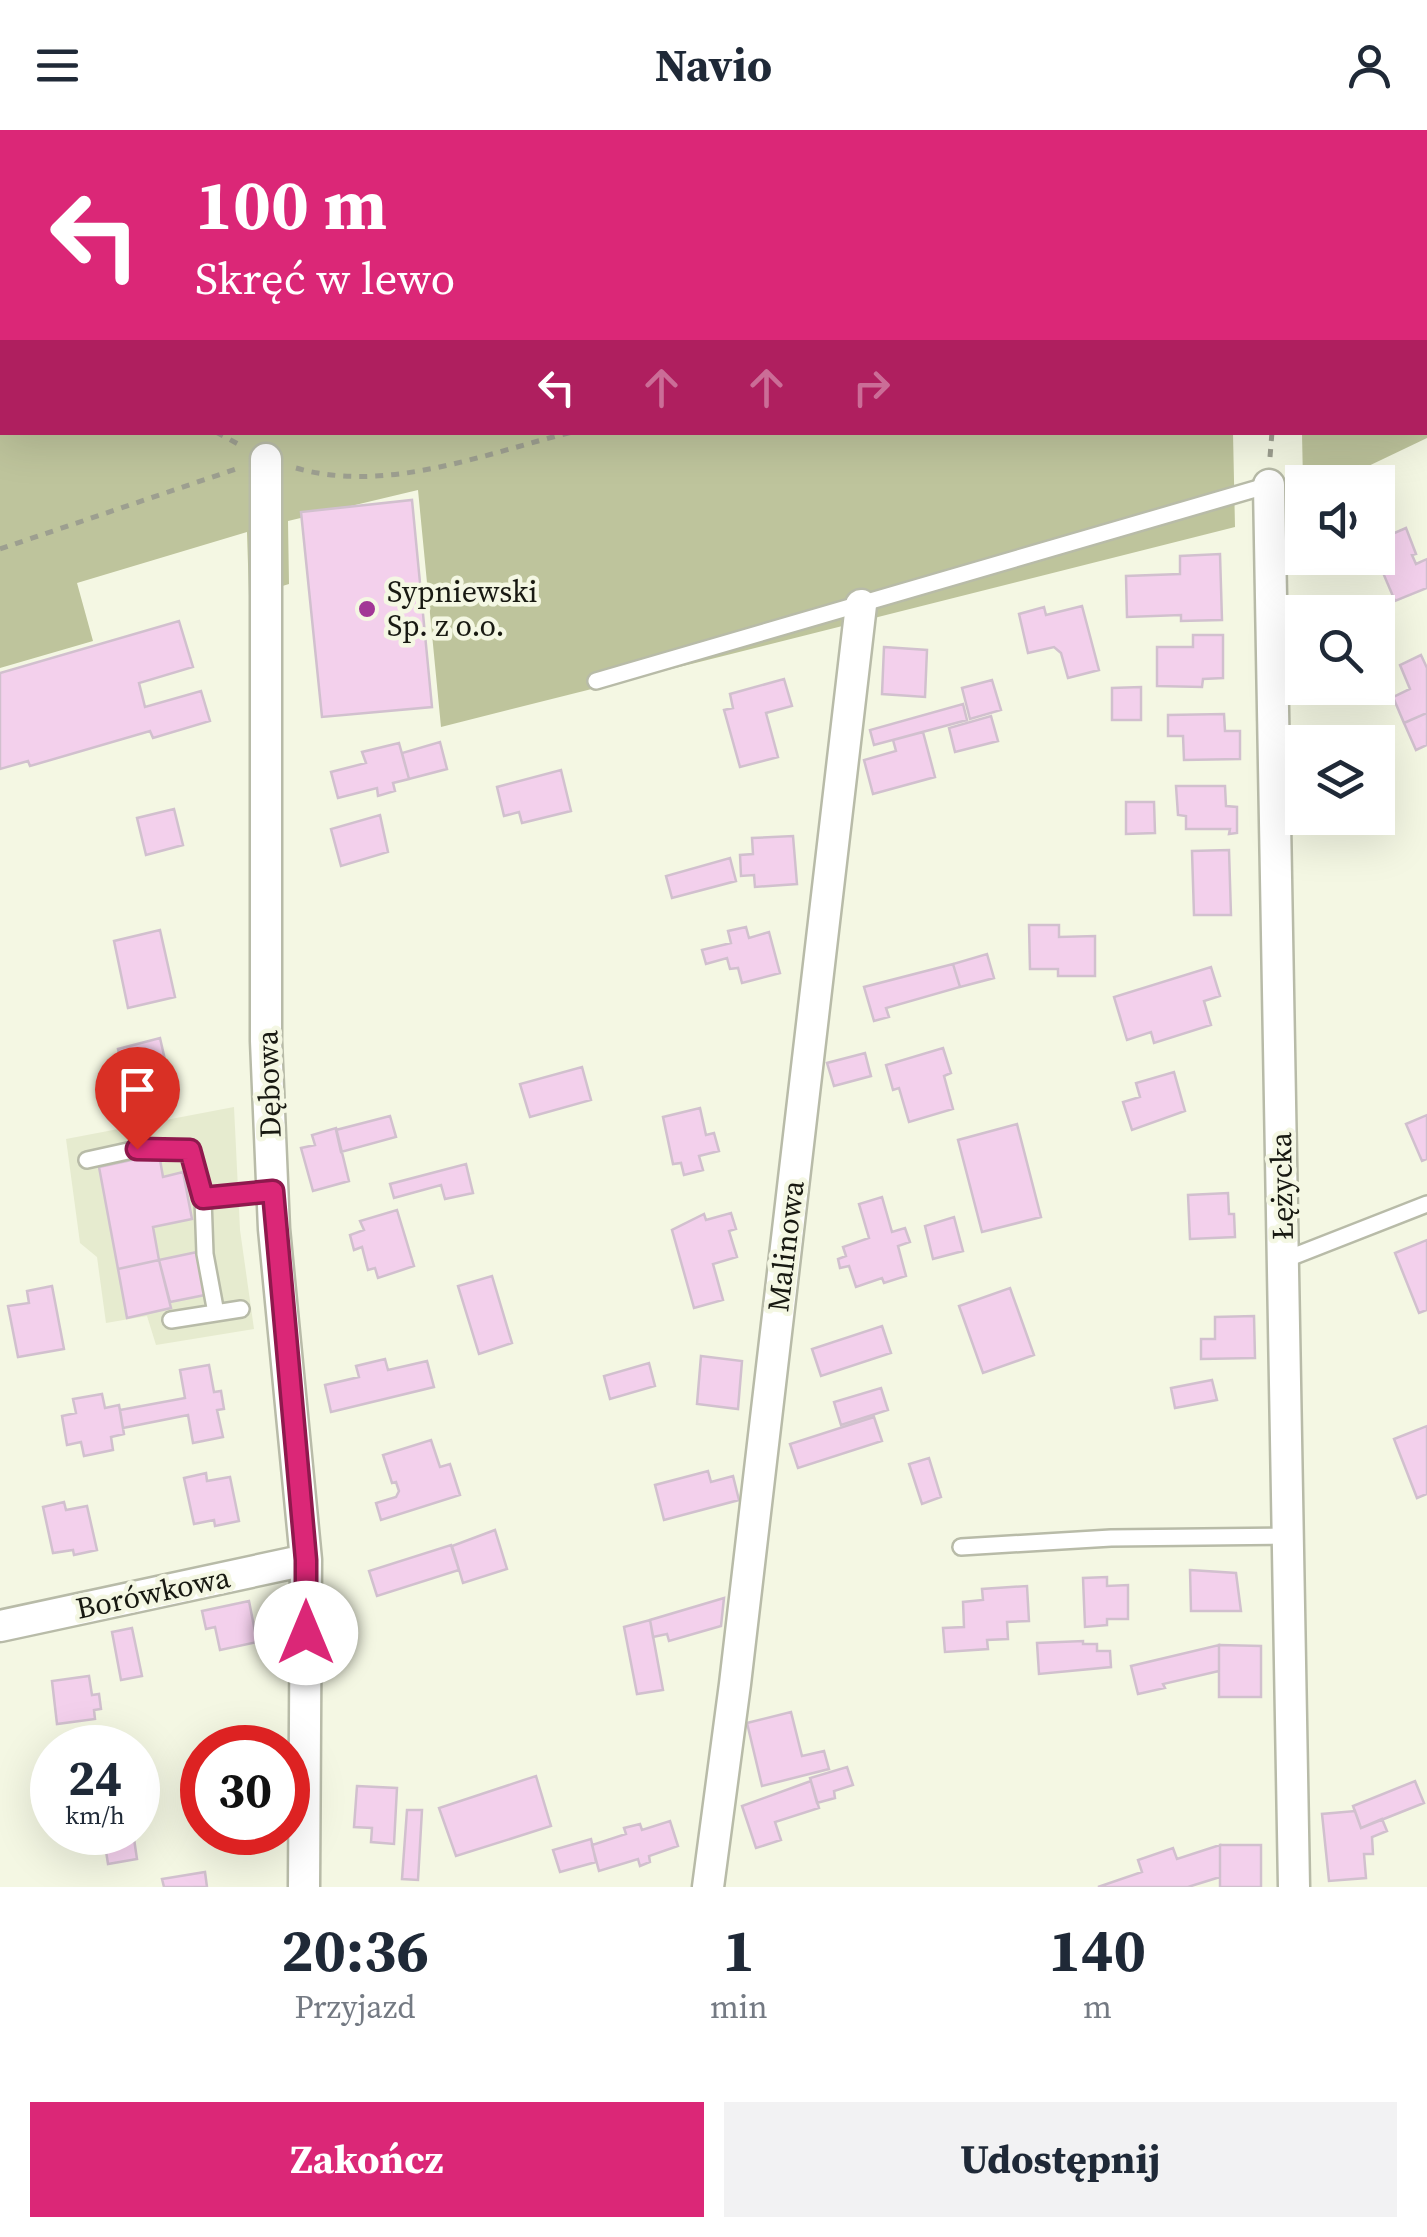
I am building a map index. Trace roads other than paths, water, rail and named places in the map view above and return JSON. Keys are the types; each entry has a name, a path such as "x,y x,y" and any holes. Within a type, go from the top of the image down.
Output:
{"street":[{"name":"Dębowa","path":"266,459 266,1022 273,1191 306,1560 304,1887"},
{"name":"Łężycka","path":"1269,485 1294,1887"},
{"name":"Malinowa","path":"708,1887 736,1684 861,605"},
{"name":"Borówkowa","path":"0,1626 306,1560"}],"lane":[{"path":"596,680 1269,485"},
{"path":"87,1160 137,1149 190,1150 203,1198 205,1254 216,1313"},
{"path":"203,1198 273,1191"},
{"path":"1284,1260 1427,1204"},
{"path":"171,1320 241,1309"},
{"path":"962,1547 1095,1538 1288,1536"}],"place":[{"name":"Sypniewski Sp. z o.o.","path":"367,609"}]}
